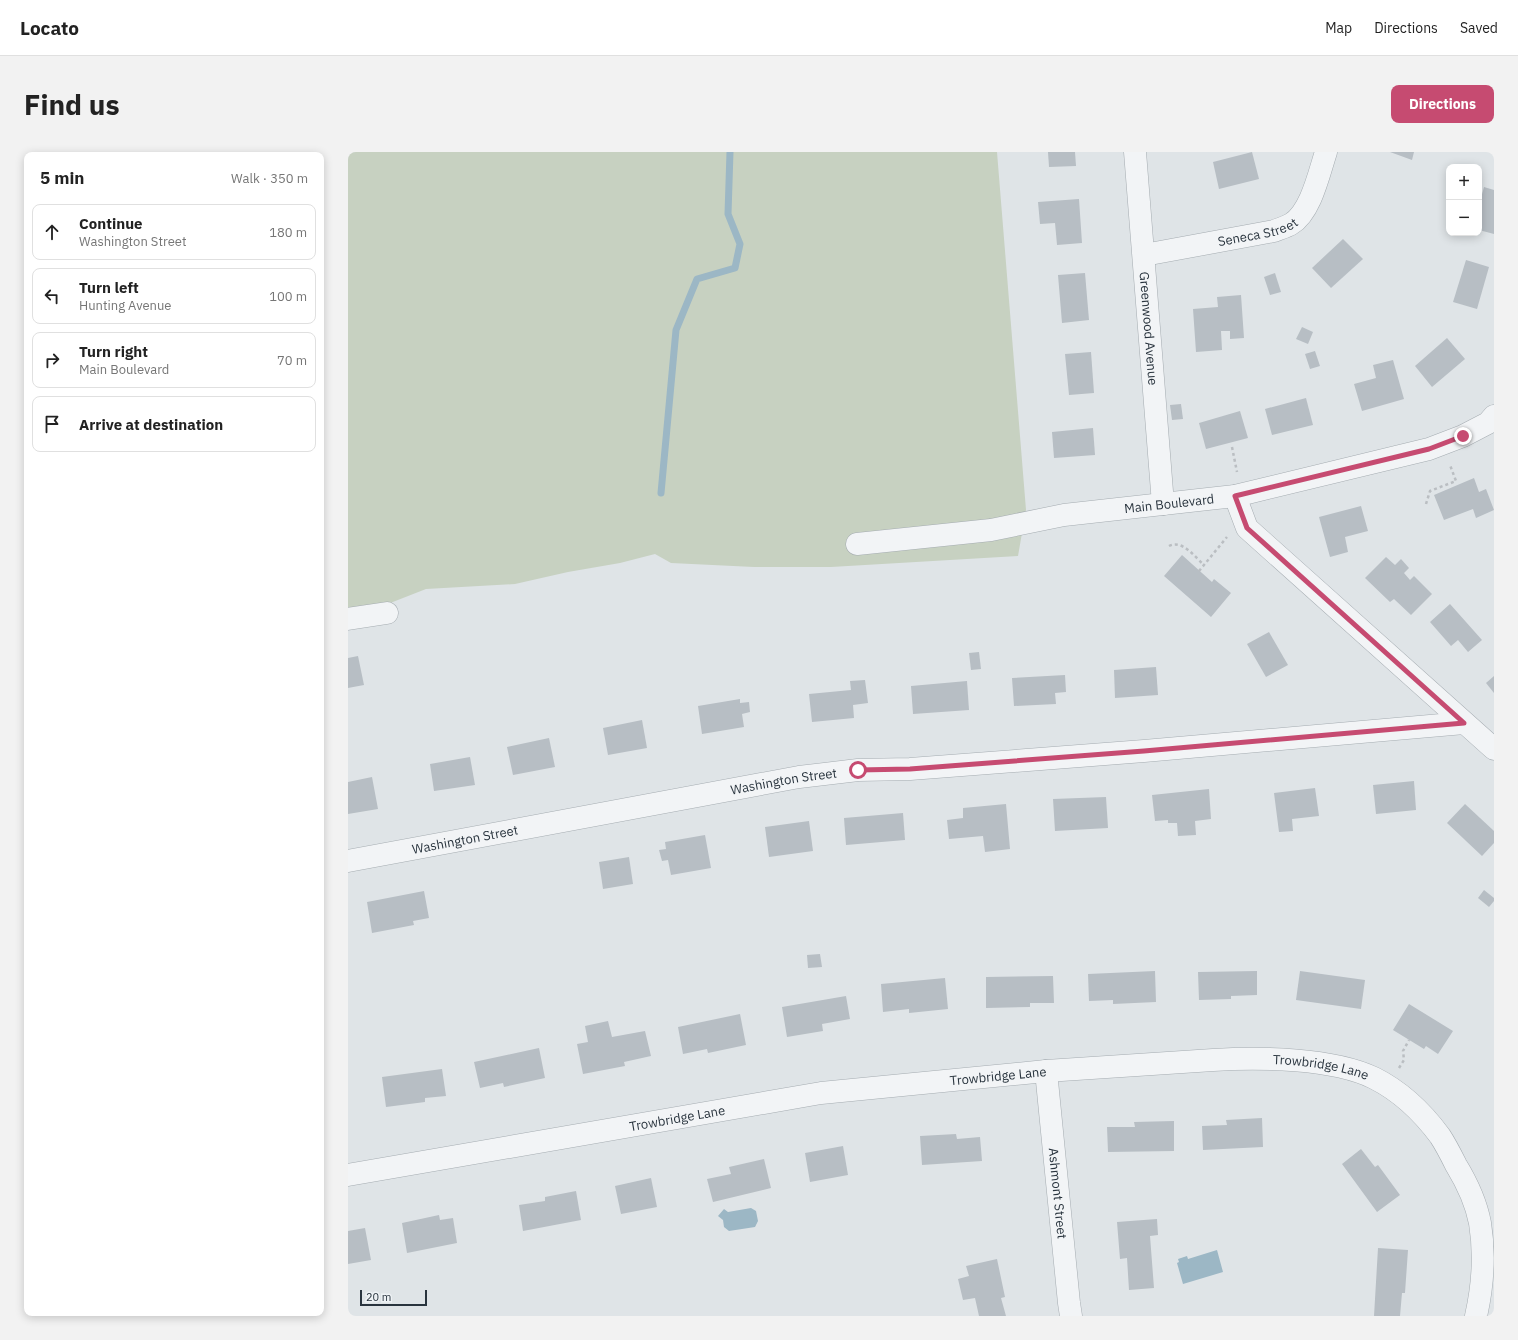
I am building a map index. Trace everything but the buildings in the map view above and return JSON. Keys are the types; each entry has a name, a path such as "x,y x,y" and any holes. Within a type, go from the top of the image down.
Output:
{"street":[{"name":"Greenwood Avenue","path":"1135,152 1163,504"},
{"name":"Seneca Street","path":"1144,255 1274,231 1292,223 1302,214 1314,190 1326,152"},
{"name":"Main Boulevard","path":"856,544 991,530 1064,515 1235,496 1429,449 1463,436 1492,422"},
{"path":"1235,496 1245,524 1252,533 1494,749"},
{"path":"348,619 387,613"},
{"name":"Washington Street","path":"348,861 799,777 858,770 910,769 1144,751 1464,723"},
{"name":"Trowbridge Lane","path":"348,1175 821,1093 1046,1071 1235,1059 1310,1062 1345,1068 1374,1078 1396,1092 1416,1109 1440,1136 1469,1187 1480,1222 1483,1260 1476,1316"},
{"name":"Ashmont Street","path":"1046,1071 1071,1316"}],"path":[{"path":"1426,504 1430,491 1456,481 1450,465"},
{"path":"1199,571 1228,536 1245,524"},
{"path":"1169,546 1176,544 1182,545 1204,564"},
{"path":"1397,1071 1404,1060 1403,1051 1409,1040"}],"green space":[{"path":"348,152 997,152 1026,510 1018,556 831,567 754,567 671,563 655,554 620,563 568,572 515,584 426,589 380,607 348,615"}],"water":[{"path":"751,1208 756,1211 758,1221 755,1227 729,1231 724,1227 723,1220 718,1216 724,1209 728,1212"},
{"path":"1217,1250 1223,1272 1183,1284 1177,1263 1179,1262 1178,1259 1187,1256 1188,1259"}],"waterway":[{"path":"661,493 676,330 697,279 735,268 740,244 728,214 730,152"}],"route":[{"path":"858,770 910,769 1144,751 1464,723 1247,528 1235,496 1429,449 1463,436"}]}
